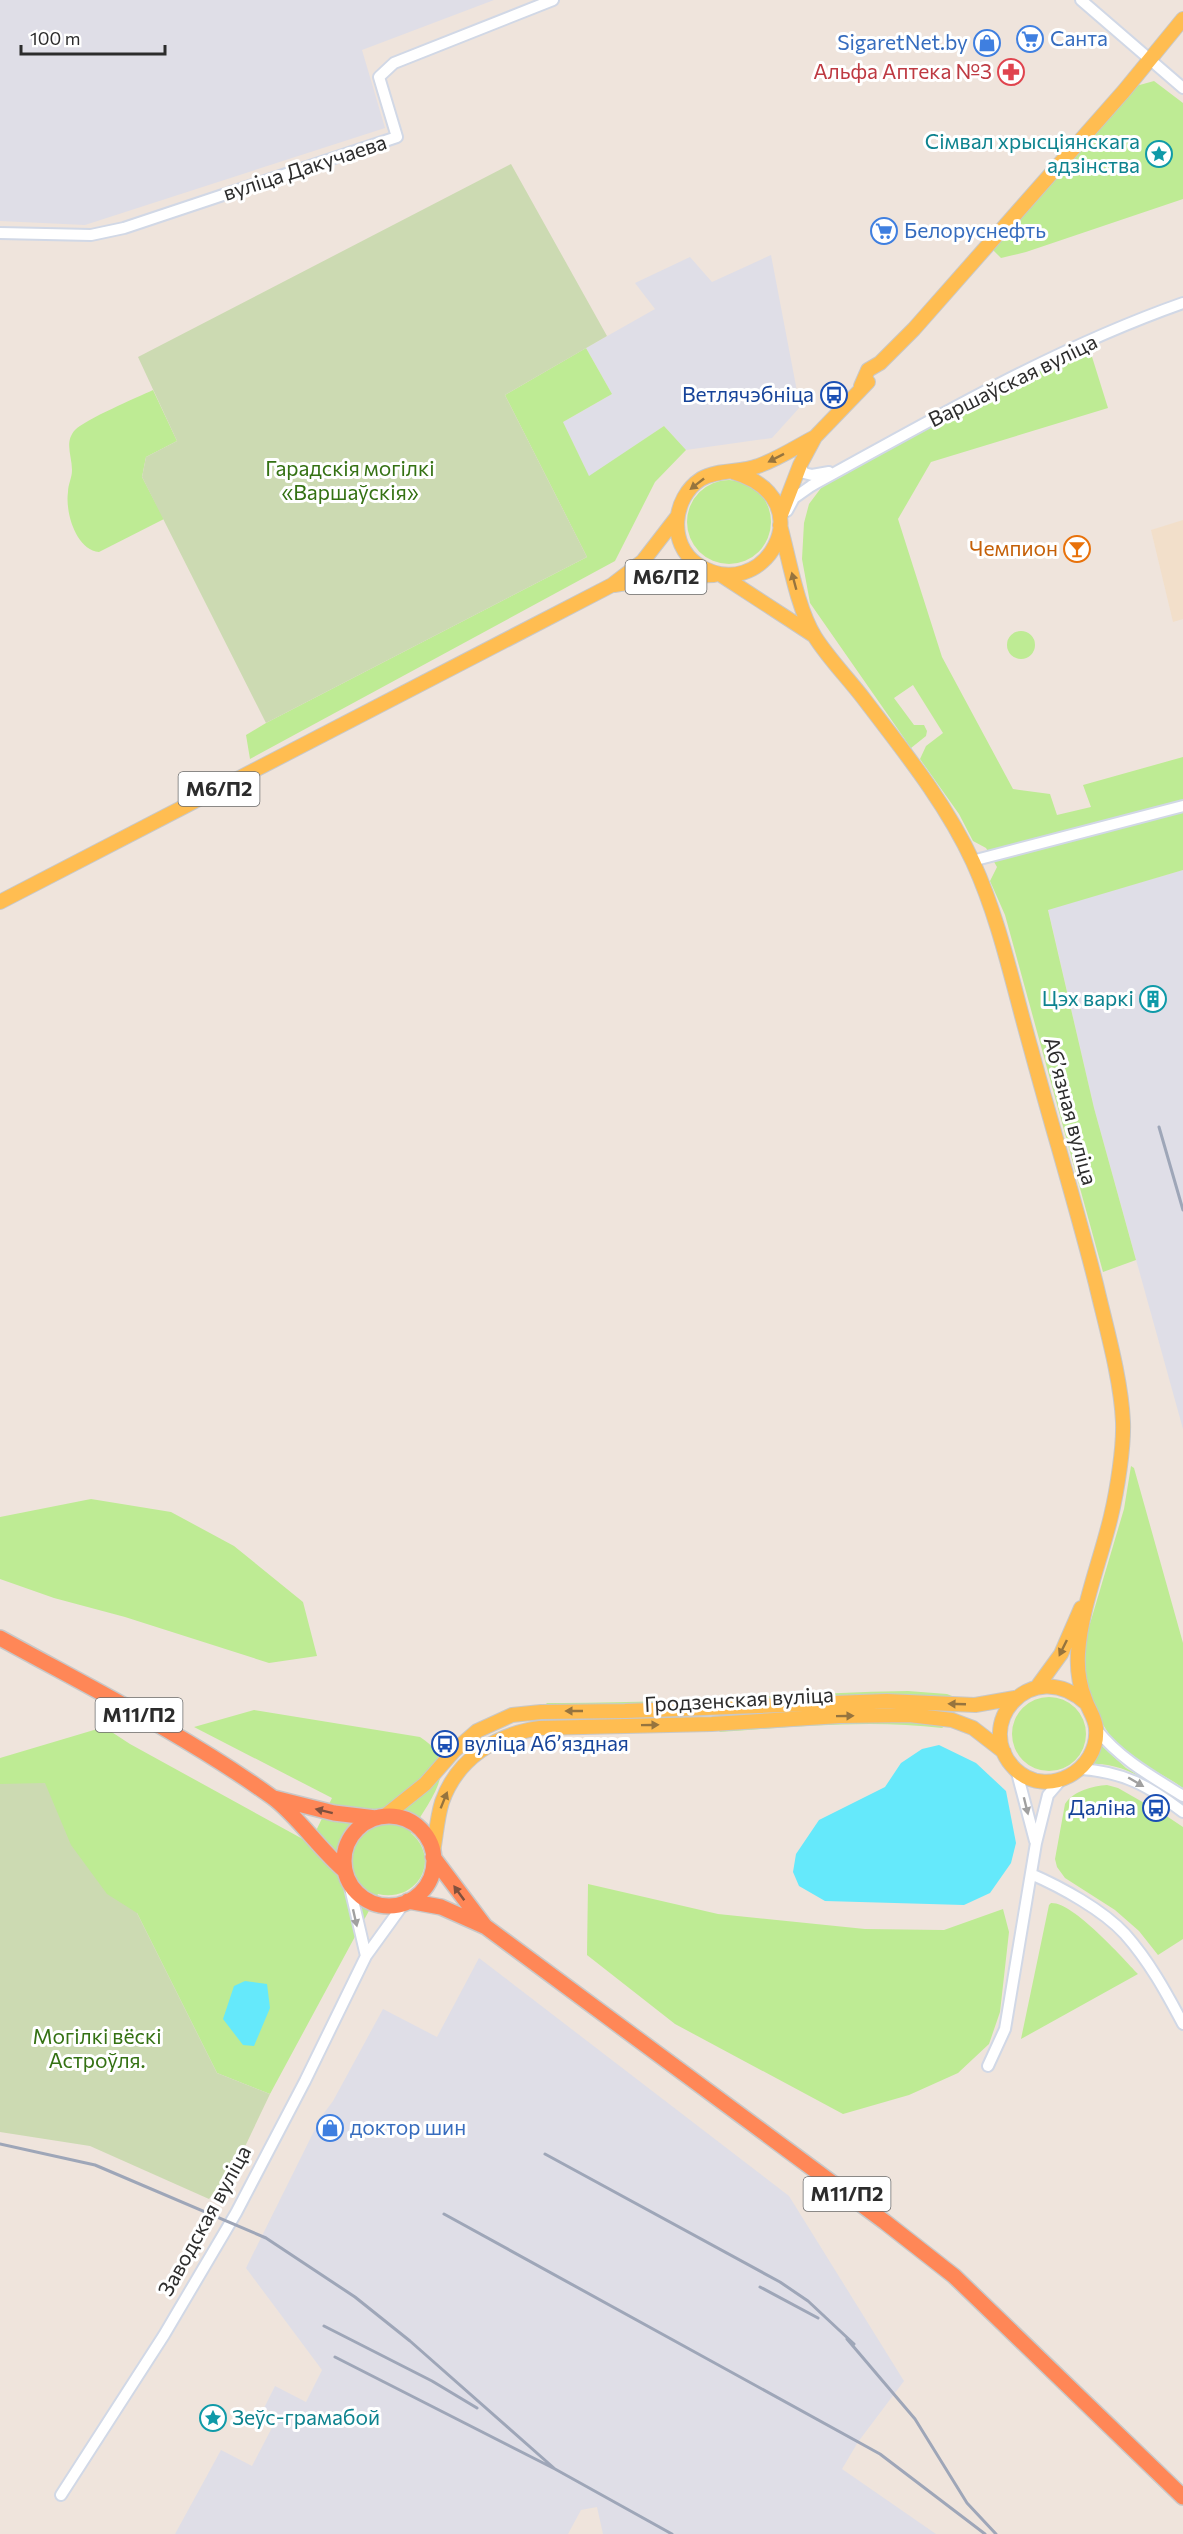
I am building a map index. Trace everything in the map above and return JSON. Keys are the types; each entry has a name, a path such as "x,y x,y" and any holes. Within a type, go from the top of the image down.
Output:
{"highway":[{"name":"М11/П2","path":"0,1638 166,1730 274,1798 346,1875 357,1893 372,1902 388,1905 407,1902 441,1907 486,1927 876,2215 954,2276 1182,2497"},
{"name":"М11/П2","path":"274,1798 334,1813 407,1819 416,1825 429,1842 433,1854 456,1889 486,1927"},
{"path":"346,1875 344,1854 350,1838 361,1825 381,1817"},
{"path":"407,1902 428,1883 433,1854"}],"main road":[{"name":"М6/П2","path":"612,585 665,577 747,572 758,566 775,546 780,521 800,465 815,437 861,386 868,370 880,363 914,329 971,261 1124,91 1148,58 1183,19"},
{"name":"М6/П2","path":"0,902 612,585 643,561 677,517 685,495 702,478 717,472 733,472 756,467 774,460 815,437"},
{"path":"733,472 761,483 777,504 780,521"},
{"name":"М6/П2","path":"677,517 677,533 692,561 705,570 721,575"},
{"name":"Абʼязная вуліца","path":"780,521 795,586 813,635"},
{"name":"Абʼязная вуліца","path":"721,575 813,635 864,699 933,794 972,861 1004,951 1096,1284 1121,1396 1124,1426 1112,1512 1094,1575 1078,1649 1077,1674 1086,1702 1094,1715 1097,1730"},
{"name":"Абʼязная вуліца","path":"1015,1698 1036,1687 1061,1654 1094,1575"},
{"path":"1036,1687 1050,1685 1064,1688 1076,1693 1086,1702"},
{"path":"1015,1698 1004,1714 1000,1733 1004,1752 1016,1769 1029,1778 1045,1782 1061,1780 1081,1769 1094,1751 1097,1730"},
{"name":"Гродзенская вуліца","path":"381,1817 425,1784 454,1751 477,1731 513,1715 541,1712 886,1701 975,1705 1015,1698"},
{"name":"Гродзенская вуліца","path":"433,1854 443,1800 463,1766 472,1756 491,1743 520,1730 909,1715 952,1720 974,1728 1004,1752"}],"street":[{"name":"вуліца Дакучаева","path":"0,233 91,235 124,228 398,137 379,77 394,63 553,0"},
{"path":"1081,0 1183,88"},
{"name":"Варшаўская вуліца","path":"780,521 794,498 810,486 997,385 1092,341 1183,303"},
{"name":"Варшаўская вуліца","path":"800,465 804,472 813,475 846,467"},
{"path":"972,861 1183,806"},
{"name":"Абʼязная вуліца","path":"1097,1730 1126,1760 1183,1796"},
{"path":"1016,1769 1035,1843"},
{"path":"1081,1769 1107,1771 1128,1777 1183,1812"},
{"path":"988,2066 1005,2029 1035,1843 1048,1795 1061,1780"},
{"path":"1031,1874 1053,1884 1100,1914 1123,1932 1155,1975 1183,2024"},
{"path":"346,1875 366,1956"},
{"name":"Заводская вуліца","path":"61,2494 164,2335 236,2213 305,2081 366,1956 407,1902"}],"shaded area":[{"path":"0,0 494,0 362,50 385,128 85,225 0,221"},
{"path":"771,255 800,407 772,438 686,450 664,426 589,477 563,422 612,394 586,348 655,309 635,283 690,257 712,282"},
{"path":"1183,520 1183,619 1173,622 1151,530"},
{"path":"1183,870 1183,1429 1094,1108 1048,909"},
{"path":"479,1958 789,2196 904,2381 858,2442 842,2469 936,2534 603,2534 597,2507 581,2510 568,2534 175,2534 221,2450 252,2466 278,2416 264,2408 275,2386 306,2402 322,2370 246,2268 321,2117 333,2101 383,2009 437,2037"}],"green space":[{"path":"1154,81 1183,103 1183,199 1026,252 1001,258 992,249 1136,86"},
{"name":"Гарадскія могілкі «Варшаўскія»","path":"511,164 607,336 505,395 587,557 266,723 142,477 146,457 177,441 138,357"},
{"path":"1088,344 1108,408 931,462 898,519 942,657 1013,789 1050,794 1057,815 1091,807 1083,785 1183,757 1183,870 1048,910 1094,1108 1136,1260 1103,1272 1005,915 990,881 997,867 986,848 973,841 959,814 920,759 926,746 943,733 913,685 894,698 914,725 924,725 927,731 926,736 911,748 810,603 802,559 804,523 809,504 821,488 842,474"},
{"path":"586,348 612,394 563,422 589,476 664,426 686,450 655,482 615,561 250,759 246,735 266,723 587,557 505,395"},
{"path":"153,390 177,441 146,457 142,477 164,519 99,552 91,550 78,537 68,510 68,489 72,470 70,439 75,430 89,420"},
{"path":"729,480 745,483 759,492 768,506 771,522 768,538 759,552 745,561 729,564 713,561 699,552 690,538 687,522 690,506 699,492 713,483"},
{"path":"1021,631 1031,635 1035,645 1031,655 1021,659 1011,655 1007,645 1011,635"},
{"path":"1131,1466 1134,1468 1183,1643 1183,1788 1134,1759 1114,1741 1096,1712 1085,1678 1086,1637 1124,1509"},
{"path":"91,1499 171,1512 234,1546 303,1602 317,1656 269,1663 125,1617 54,1598 0,1579 0,1517"},
{"path":"908,1691 952,1696 951,1699 847,1695 657,1705 544,1706 547,1703 638,1702"},
{"path":"1049,1697 1063,1700 1075,1708 1083,1720 1086,1734 1083,1748 1075,1760 1063,1768 1049,1771 1035,1768 1023,1760 1015,1748 1012,1734 1015,1720 1023,1708 1035,1700"},
{"path":"254,1710 420,1737 433,1748 440,1759 441,1771 439,1783 411,1833 420,1844 424,1855 421,1877 414,1886 404,1892 392,1895 378,1894 270,2094 217,2073 137,1913 0,1994 0,1758 104,1727 130,1744 310,1843 332,1798 194,1727"},
{"path":"902,1720 948,1724 942,1728 859,1724 719,1732 726,1726"},
{"path":"1100,1744 1126,1768 1149,1782 1116,1767 1092,1764"},
{"name":"Могілкі вёскі Астроўля.","path":"45,1783 71,1845 107,1894 137,1913 217,2073 270,2094 240,2157 209,2199 90,2146 0,2132 0,1784"},
{"path":"1152,1784 1183,1802 1183,1805 1162,1790"},
{"path":"1107,1785 1118,1788 1153,1808 1152,1811 1160,1816 1162,1813 1183,1827 1183,1939 1158,1955 1139,1931 1115,1910 1065,1878 1057,1867 1055,1859 1065,1804 1078,1793"},
{"path":"588,1884 718,1914 865,1929 944,1930 1003,1909 1009,1932 1000,2012 989,2044 958,2073 909,2095 843,2114 675,2024 587,1955"},
{"path":"1051,1903 1072,1911 1138,1974 1021,2039 1049,1905"}],"water":[{"path":"939,1745 976,1763 1006,1791 1016,1843 1011,1863 990,1893 964,1905 825,1901 799,1886 793,1872 796,1854 819,1820 885,1787 901,1763 922,1749"},
{"path":"245,1981 267,1984 270,2008 254,2046 243,2045 223,2019 234,1986"}],"railway":[{"path":"1159,1127 1183,1210"},
{"path":"0,2144 95,2165 266,2238 355,2297 410,2341 555,2469"},
{"path":"545,2154 780,2282 808,2301 854,2344"},
{"path":"444,2214 880,2454 985,2534"},
{"path":"760,2287 818,2318"},
{"path":"324,2326 432,2381 477,2408"},
{"path":"847,2339 915,2419 967,2503 996,2534"},
{"path":"335,2357 555,2469 672,2534"}],"place":[{"name":"Санта","path":"1030,39"},
{"name":"SigaretNet.by","path":"987,43"},
{"name":"Альфа Аптека №3","path":"1011,72"},
{"name":"Сімвал хрысціянскага адзінства","path":"1159,154"},
{"name":"Белоруснефть","path":"884,231"},
{"name":"Ветлячэбніца","path":"834,395"},
{"name":"Чемпион","path":"1077,549"},
{"name":"Цэх варкі","path":"1153,999"},
{"name":"вуліца Абʼяздная","path":"445,1744"},
{"name":"Даліна","path":"1156,1808"},
{"name":"доктор шин","path":"330,2128"},
{"name":"Зеўс-грамабой","path":"213,2418"}]}
